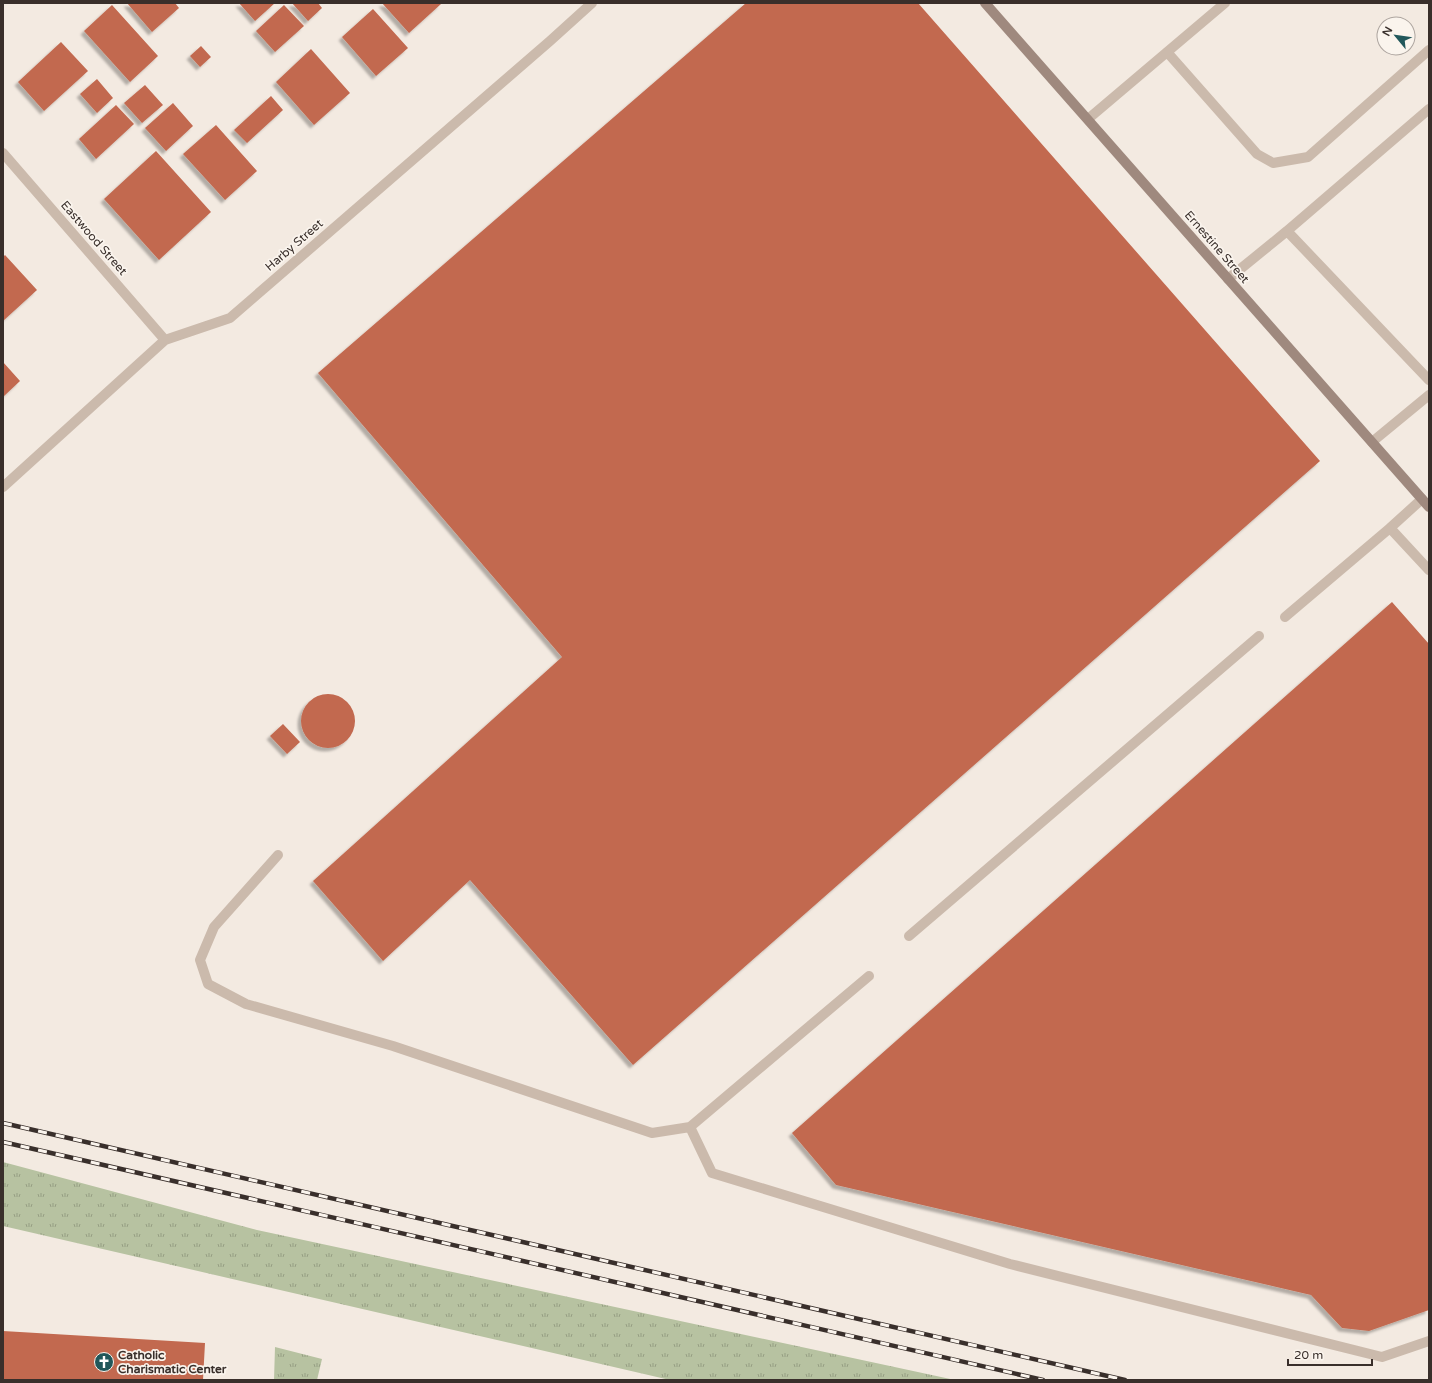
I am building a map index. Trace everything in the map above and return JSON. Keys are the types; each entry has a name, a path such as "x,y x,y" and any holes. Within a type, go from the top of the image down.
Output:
{"main road":[{"name":"Ernestine Street","path":"985,3 1429,507"}],"street":[{"name":"Harby Street","path":"3,486 165,340 230,318 592,3"},
{"path":"1088,120 1225,3"},
{"path":"1167,52 1257,154 1273,163 1308,157 1429,50"},
{"path":"1228,278 1287,231 1429,109"},
{"name":"Eastwood Street","path":"3,153 165,340"},
{"path":"1287,231 1429,380"},
{"path":"1372,442 1429,395"},
{"path":"1285,617 1422,499"},
{"path":"1390,528 1429,570"},
{"path":"909,936 1259,636"},
{"path":"278,855 214,928 200,960 208,984 246,1004 394,1046 652,1133 690,1127 869,976"},
{"path":"690,1127 712,1173 1010,1264 1382,1357 1429,1341"}],"green space":[{"path":"3,1162 257,1230 955,1380 670,1380 3,1226"},
{"path":"275,1347 322,1359 317,1380 274,1380"}],"building":[{"path":"127,3 175,3 179,8 152,32"},
{"path":"239,3 275,3 255,21"},
{"path":"292,3 318,3 322,8 308,21"},
{"path":"382,3 440,3 441,4 409,33"},
{"path":"746,3 918,3 1320,461 633,1065 470,880 383,961 313,881 562,657 318,373"},
{"path":"112,5 158,56 130,82 84,31"},
{"path":"284,5 304,26 275,52 256,31"},
{"path":"373,9 408,48 376,76 342,37"},
{"path":"61,42 88,71 44,111 18,82"},
{"path":"201,46 211,57 200,67 190,56"},
{"path":"311,49 350,93 314,125 276,82"},
{"path":"97,79 113,98 97,113 80,94"},
{"path":"145,85 163,105 142,123 124,103"},
{"path":"271,96 283,110 247,143 234,130"},
{"path":"173,103 193,126 166,151 145,128"},
{"path":"116,105 134,124 96,159 79,139"},
{"path":"216,125 257,171 225,200 183,154"},
{"path":"156,151 211,212 159,260 104,199"},
{"path":"5,255 37,290 3,321 3,257"},
{"path":"3,362 20,381 3,397"},
{"path":"1392,602 1429,644 1429,1310 1369,1331 1342,1328 1311,1295 836,1185 792,1133"},
{"path":"323,694 333,694 343,698 351,706 355,716 355,726 351,736 343,744 333,748 323,748 313,744 305,736 301,726 301,716 305,706 313,698"},
{"path":"283,724 300,742 287,754 270,736"},
{"name":"Catholic Charismatic Center","path":"3,1331 205,1343 203,1380 3,1380"}],"railway":[{"path":"3,1123 1125,1380"},
{"path":"3,1142 1043,1380"}],"place":[{"name":"Catholic Charismatic Center","path":"104,1362"}]}
